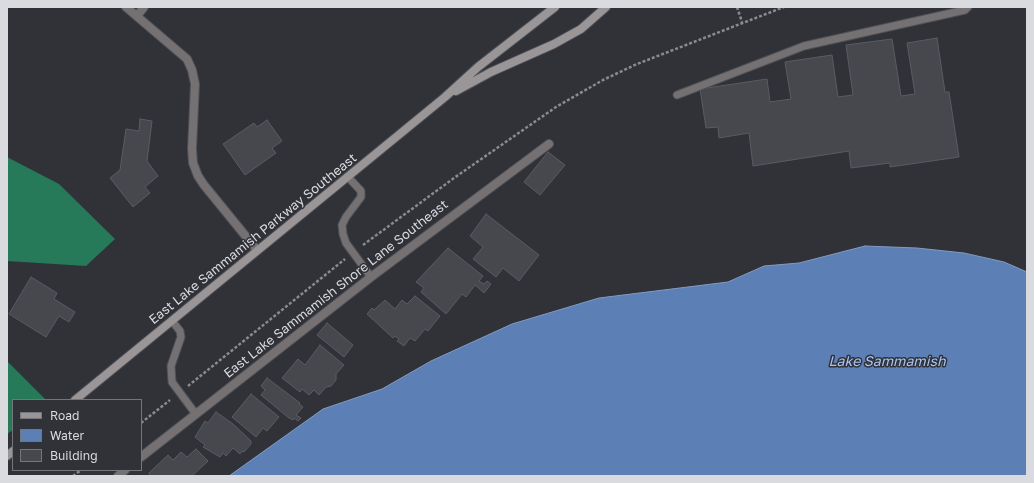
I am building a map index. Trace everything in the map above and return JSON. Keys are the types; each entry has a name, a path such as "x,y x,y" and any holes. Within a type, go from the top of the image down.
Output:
{"main road":[{"name":"East Lake Sammamish Parkway Southeast","path":"76,399 445,97 478,67 555,7"},
{"name":"East Lake Sammamish Parkway Southeast","path":"445,97 491,72 554,44 580,29 606,7"}],"street":[{"path":"126,7 187,59 192,70 195,84 192,150 198,176 257,250"},
{"path":"137,16 144,7"},
{"name":"East Lake Sammamish Shore Lane Southeast","path":"142,456 195,413 371,277 548,144"}],"lane":[{"path":"677,95 804,46 965,10 968,7"},
{"path":"348,177 361,191 361,197 342,225 346,243 371,277"},
{"path":"172,321 180,331 181,337 171,366 172,382 195,413"}],"path":[{"path":"737,7 742,22"},
{"path":"142,422 352,252 454,178 556,107 602,80 638,64 742,22 784,7"}],"green space":[{"path":"7,157 59,184 115,239 86,266 7,261"},
{"path":"7,361 45,399 12,399 12,431 7,434"}],"water":[{"name":"Lake Sammamish","path":"865,246 917,248 964,253 1004,262 1027,272 1027,476 229,476 323,409 382,389 431,361 512,324 599,298 728,282 764,266 799,263"}],"building":[{"path":"937,38 945,92 949,92 959,157 890,167 890,163 851,168 849,151 753,166 749,133 719,138 718,127 706,128 700,89 767,79 770,102 791,99 785,62 832,55 838,97 853,95 846,45 892,39 901,96 915,94 907,43"},
{"path":"140,119 152,121 147,161 158,176 145,187 150,193 133,207 110,178 120,170 126,129 139,131"},
{"path":"267,120 282,141 272,148 276,153 245,175 223,144 254,123 257,127"},
{"path":"548,152 565,165 540,195 524,182"},
{"path":"486,214 539,255 519,281 503,268 496,277 473,259 483,247 470,236"},
{"path":"448,248 483,276 479,281 484,284 487,281 491,284 484,293 475,285 466,297 462,294 446,314 421,292 424,288 416,282"},
{"path":"31,277 57,293 54,299 75,312 69,322 59,316 46,337 9,314"},
{"path":"415,296 440,316 428,331 425,329 415,341 410,338 404,346 397,341 399,339 395,336 393,338 367,314 372,308 374,310 385,300 395,309 402,300 407,304"},
{"path":"327,323 353,345 344,357 317,335"},
{"path":"320,345 344,365 336,374 336,380 331,386 326,387 319,395 314,390 309,395 302,389 300,392 282,378 298,359 305,365"},
{"path":"267,378 300,403 299,404 303,407 296,415 301,418 298,421 294,418 293,420 289,418 261,395 265,390 261,386"},
{"path":"251,394 279,417 267,431 263,428 256,437 232,417"},
{"path":"216,412 233,424 251,441 251,444 244,452 242,451 240,454 233,448 226,456 223,453 220,457 203,447 205,445 195,437 205,421 208,423"},
{"path":"196,449 208,461 192,476 151,476 149,473 168,455 173,460 181,452 187,457"}]}
